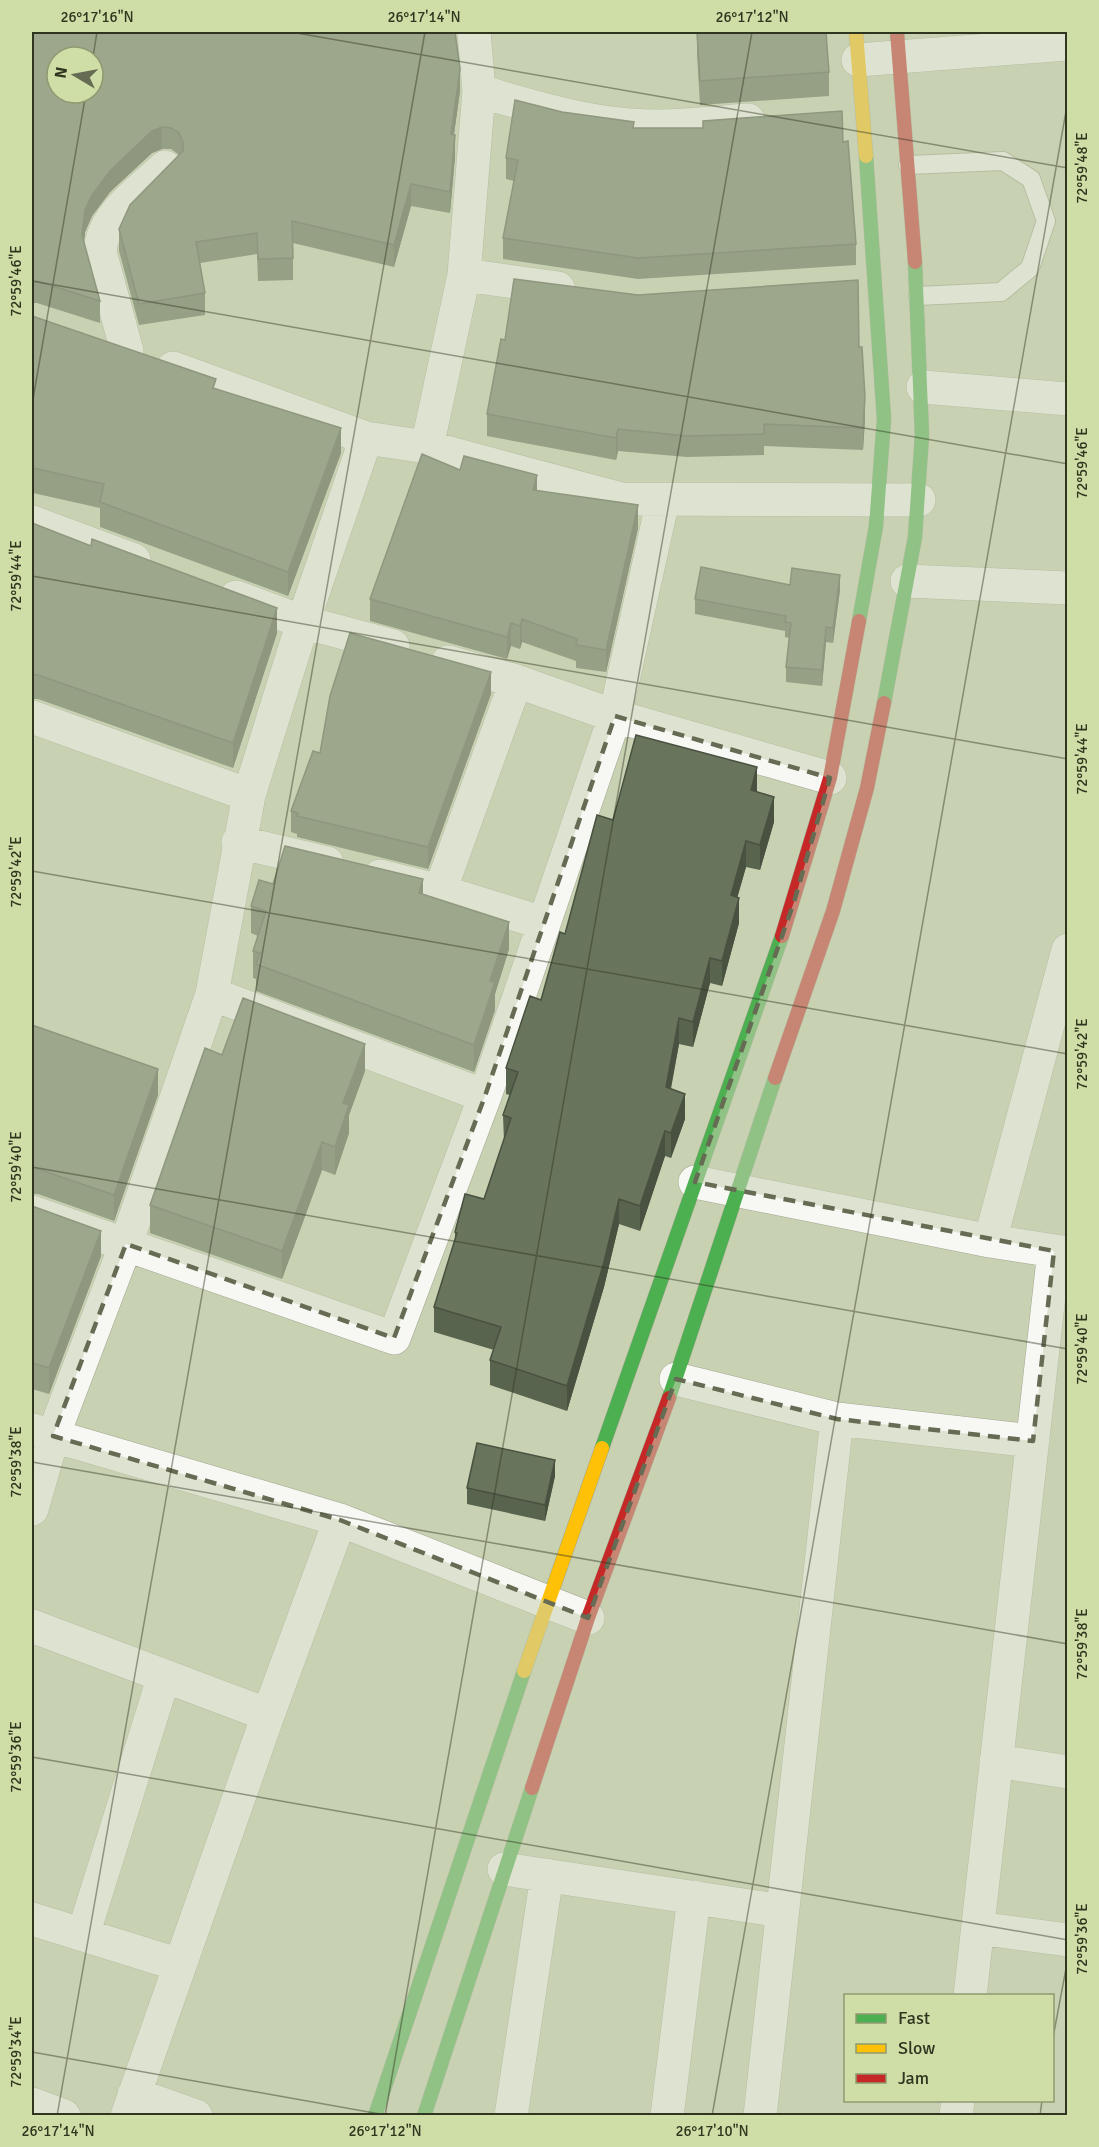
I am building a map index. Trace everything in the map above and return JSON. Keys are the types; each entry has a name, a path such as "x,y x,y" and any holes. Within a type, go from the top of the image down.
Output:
{"street":[{"path":"427,447 464,275 479,91 474,32"},
{"path":"424,2115 588,1618 676,1379 736,1190 836,900 867,788 908,580 919,500 923,387 898,44"},
{"path":"375,2115 547,1604 794,902 830,778 869,575 880,499 884,418 876,282 857,46 1068,44"},
{"path":"479,91 565,115 620,124 664,126 781,118"},
{"path":"827,114 862,112"},
{"path":"127,351 100,252 100,236 110,220 165,166"},
{"path":"464,275 591,292"},
{"path":"842,285 876,282"},
{"path":"95,341 366,438 427,447 621,499 919,500"},
{"path":"923,387 1068,399"},
{"path":"32,1509 42,1433 126,1244 212,994 238,842 249,795 303,622 366,438"},
{"path":"32,1212 394,1338 485,1096 615,716 663,500"},
{"path":"33,528 159,569"},
{"path":"908,580 1068,588"},
{"path":"203,585 303,622 516,681 615,716 830,778"},
{"path":"440,891 516,681"},
{"path":"32,717 249,795"},
{"path":"238,842 440,891 543,923"},
{"path":"990,1241 1054,1051 1068,950"},
{"path":"212,994 485,1096"},
{"path":"149,1072 181,1083"},
{"path":"695,1182 990,1241 1061,1252 1033,1441 970,1994"},
{"path":"676,1379 837,1419 1033,1441"},
{"path":"760,2115 837,1419"},
{"path":"42,1433 340,1520 547,1604 588,1618"},
{"path":"196,2115 131,2105 268,1715 340,1520"},
{"path":"32,1626 268,1715"},
{"path":"83,1935 164,1676"},
{"path":"996,1761 1068,1772"},
{"path":"504,1869 782,1911"},
{"path":"511,2115 547,1875"},
{"path":"667,2115 694,1897"},
{"path":"32,1919 180,1965"},
{"path":"978,1928 1068,1940"},
{"path":"32,2104 64,2115"}],"lane":[{"path":"908,165 1003,161 1031,179 1046,221 1030,268 1001,292 918,296"}],"highlighted area":[{"path":"615,716 830,778 794,902 695,1182 1054,1251 1033,1441 837,1419 676,1379 588,1618 340,1520 53,1436 126,1244 394,1338 485,1096"}],"building":[{"path":"32,32 455,32 460,69 451,134 455,135 450,192 411,184 394,245 292,221 293,258 258,259 257,233 196,242 205,293 139,304 119,229 130,205 183,151 183,142 179,133 171,128 162,127 152,131 110,171 92,195 85,210 82,235 100,301 32,281"},
{"path":"697,32 826,32 829,72 700,81"},
{"path":"515,100 562,112 634,122 633,128 703,128 703,121 842,111 843,142 848,141 856,244 638,258 503,238 518,160 506,158"},
{"path":"514,279 638,295 858,280 859,347 862,347 865,397 863,428 764,424 764,434 687,436 618,429 616,438 487,414 501,339 505,340"},
{"path":"32,316 216,379 213,388 341,428 288,572 100,502 104,484 33,468 32,473"},
{"path":"422,454 460,470 464,456 537,475 533,490 638,505 606,650 576,645 577,639 522,619 520,626 511,623 507,637 370,599"},
{"path":"32,523 91,546 92,539 277,608 233,743 32,674"},
{"path":"701,567 790,585 792,568 840,575 833,628 826,627 822,670 786,667 791,623 785,622 786,616 695,599"},
{"path":"350,633 491,672 428,847 297,816 298,813 291,811 313,751 320,753 330,696"},
{"path":"636,735 757,767 751,790 774,797 760,845 746,841 731,895 739,898 722,961 710,958 693,1022 679,1018 666,1087 685,1094 671,1133 665,1131 640,1206 619,1199 604,1262 567,1386 490,1360 501,1327 434,1307 457,1233 455,1232 465,1194 484,1199 511,1118 503,1115 518,1072 506,1068 530,996 541,1000 560,932 565,934 597,815 613,820"},
{"path":"285,846 423,879 419,893 509,922 490,981 495,982 474,1045 256,964 260,953 253,951 266,911 251,906 259,880 273,884"},
{"path":"243,998 365,1044 343,1103 349,1105 335,1147 322,1142 282,1251 150,1205 205,1048 222,1055"},
{"path":"32,1025 158,1069 114,1195 32,1168"},
{"path":"32,1206 101,1231 49,1368 32,1363"},
{"path":"477,1443 555,1460 545,1505 467,1488"}],"traffic: fast":[{"path":"859,621 876,526 884,419 866,156"},
{"path":"884,703 915,537 922,435 915,262"},
{"path":"602,1448 782,936"},
{"path":"669,1398 775,1078"},
{"path":"375,2116 524,1671"},
{"path":"424,2116 532,1788"}],"traffic: slow":[{"path":"856,32 866,156"},
{"path":"524,1671 602,1448"}],"traffic: jam":[{"path":"897,32 915,262"},
{"path":"782,936 830,778 859,621"},
{"path":"775,1078 833,911 867,788 884,703"},
{"path":"532,1788 588,1618 669,1398"}]}
